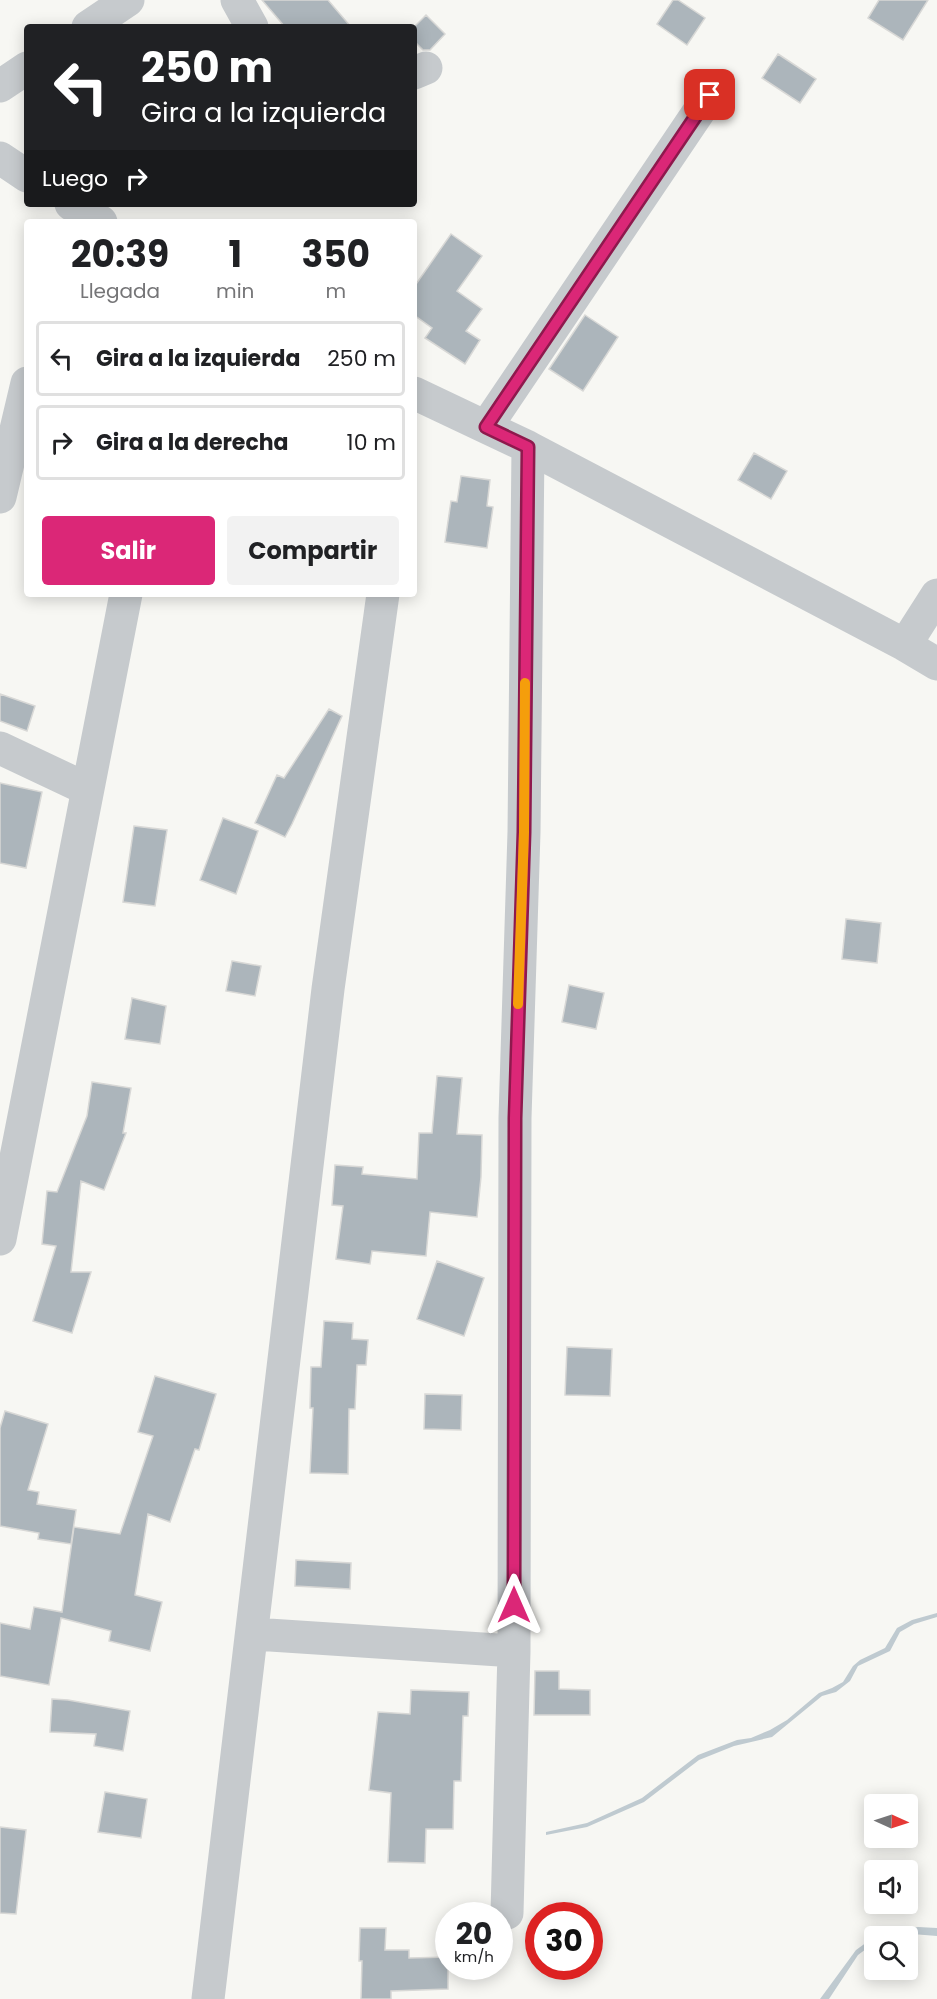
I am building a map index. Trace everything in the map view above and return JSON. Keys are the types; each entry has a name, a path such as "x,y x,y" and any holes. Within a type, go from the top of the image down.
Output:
{"street":[{"path":"92,24 128,0"},
{"path":"237,0 250,24"},
{"path":"0,86 24,70"},
{"path":"486,427 710,95"},
{"path":"0,158 24,174"},
{"path":"75,207 96,219"},
{"path":"417,394 528,447 937,664"},
{"path":"0,497 24,396"},
{"path":"507,1902 514,1651 515,1118 524,832 528,447"},
{"path":"905,645 937,594"},
{"path":"0,1239 125,597"},
{"path":"208,1999 328,989 383,597"},
{"path":"0,748 87,789"},
{"path":"253,1634 514,1651"}],"shaded area":[{"path":"937,1613 937,1617 914,1624 900,1632 890,1651 858,1666 850,1681 836,1692 822,1696 772,1737 734,1746 699,1760 644,1802 587,1827 546,1835 546,1832 587,1823 642,1798 698,1755 770,1730 787,1720 819,1693 843,1682 853,1666 860,1660 885,1648 897,1628 912,1620"},
{"path":"918,1927 937,1928 937,1936 918,1934"},
{"path":"864,1944 864,1950 858,1955 829,1999 820,1999 856,1950"}],"building":[{"path":"262,0 328,0 348,24 282,24"},
{"path":"673,0 678,0 705,18 687,45 657,24"},
{"path":"879,0 928,0 903,40 868,18"},
{"path":"426,15 445,34 430,50 423,50 417,44 417,24"},
{"path":"778,54 816,79 800,103 762,78"},
{"path":"451,234 482,256 457,291 482,309 466,331 480,340 465,364 425,338 432,328 417,317 417,283"},
{"path":"585,315 618,337 583,391 549,369"},
{"path":"754,453 787,471 771,499 738,480"},
{"path":"461,476 490,480 487,506 493,507 487,548 445,542 451,501 457,502"},
{"path":"0,694 35,706 27,731 0,721"},
{"path":"329,709 342,716 285,837 255,823 277,775 284,778"},
{"path":"0,783 42,792 26,868 0,863"},
{"path":"223,818 258,831 236,894 200,880"},
{"path":"134,826 167,830 155,906 123,902"},
{"path":"846,919 881,923 877,963 842,959"},
{"path":"232,961 261,966 255,996 226,991"},
{"path":"569,985 604,993 596,1029 562,1022"},
{"path":"132,998 166,1006 160,1044 125,1039"},
{"path":"437,1076 462,1078 457,1134 482,1135 477,1217 430,1212 426,1256 372,1251 370,1264 336,1259 343,1206 332,1205 335,1165 363,1167 362,1174 417,1179 419,1133 432,1133"},
{"path":"92,1082 131,1088 123,1133 126,1133 104,1190 81,1181 71,1272 91,1272 72,1333 33,1321 56,1246 42,1244 47,1191 57,1192 87,1116"},
{"path":"437,1261 484,1278 464,1336 417,1319"},
{"path":"324,1321 353,1323 352,1339 368,1340 366,1365 357,1365 355,1409 349,1409 348,1474 310,1473 313,1408 310,1408 311,1367 321,1367"},
{"path":"567,1347 612,1349 610,1396 565,1395"},
{"path":"155,1376 216,1394 199,1450 195,1449 170,1522 148,1514 135,1595 162,1602 150,1651 109,1641 111,1631 61,1618 49,1685 0,1676 0,1623 30,1629 34,1607 62,1612 74,1527 120,1534 153,1436 138,1432"},
{"path":"425,1394 462,1395 461,1430 424,1429"},
{"path":"5,1411 48,1424 28,1490 39,1492 37,1504 76,1510 71,1544 38,1539 39,1533 0,1526 0,1428"},
{"path":"296,1560 351,1563 350,1589 295,1586"},
{"path":"535,1671 559,1671 559,1689 590,1690 590,1715 534,1715"},
{"path":"411,1690 469,1692 468,1716 463,1716 461,1781 454,1781 453,1829 426,1829 425,1863 388,1862 391,1793 369,1790 378,1712 410,1714"},
{"path":"52,1699 130,1711 123,1751 94,1746 96,1734 50,1732"},
{"path":"105,1792 147,1799 141,1838 98,1832"},
{"path":"0,1827 26,1830 16,1914 0,1913"},
{"path":"360,1928 386,1928 385,1950 409,1950 409,1958 435,1957 435,1980 448,1980 448,1989 391,1991 391,1999 361,1999 362,1961 359,1961"}],"slow traffic":[{"path":"518,1004 524,832 525,683"}],"route":[{"path":"514,1605 515,1118 524,832 528,447 486,427 710,95"}]}
